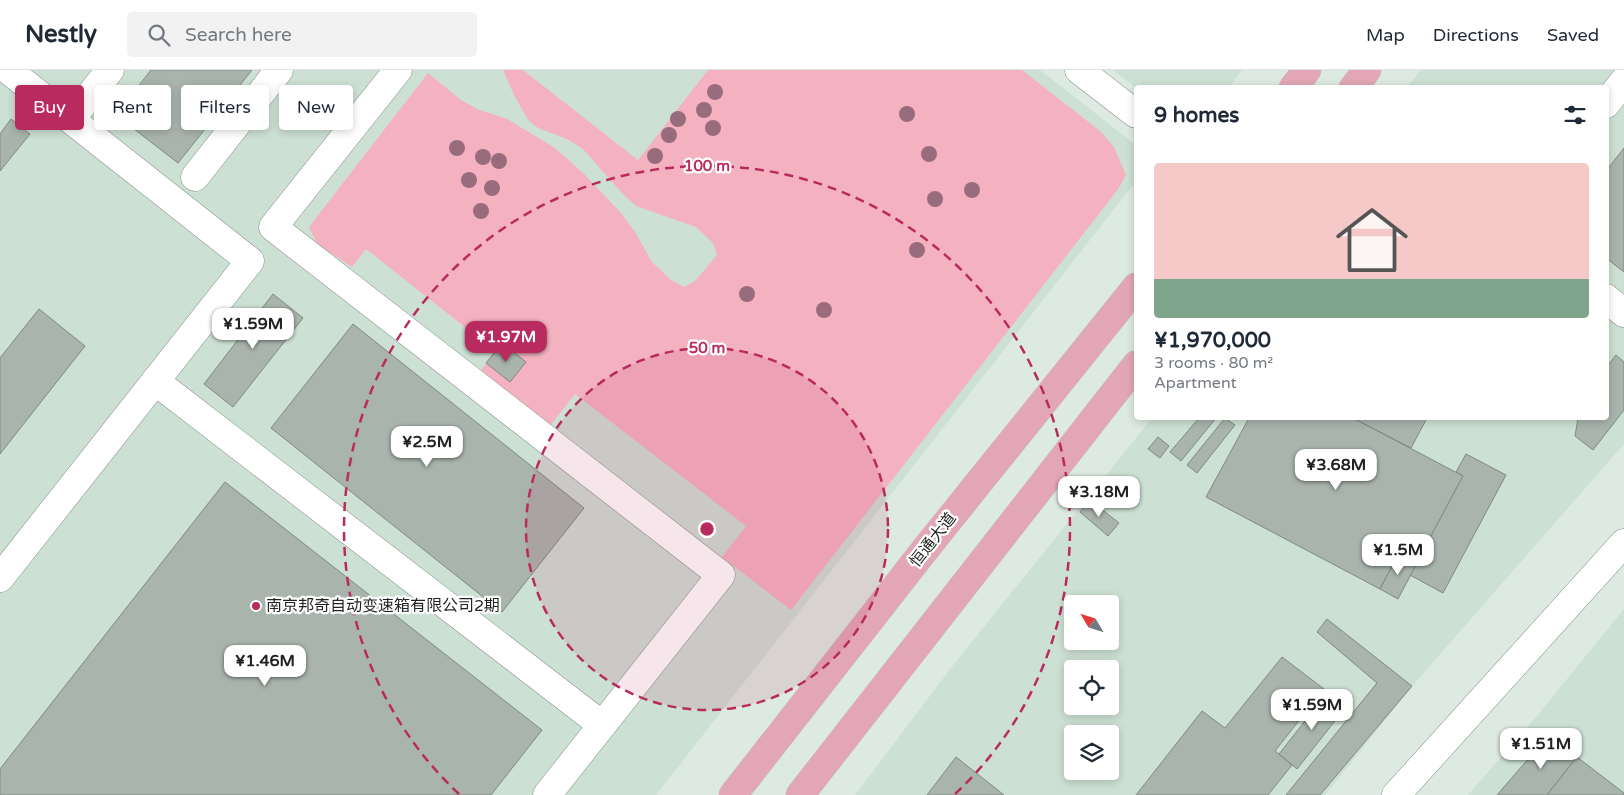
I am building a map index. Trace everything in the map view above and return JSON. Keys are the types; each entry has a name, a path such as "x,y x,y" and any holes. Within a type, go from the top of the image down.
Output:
{"main road":[{"path":"1295,85 1307,70"},
{"path":"1355,85 1367,70"},
{"name":"恒通大道","path":"733,795 927,547 1134,289"},
{"path":"800,795 1134,368"}],"street":[{"path":"8,70 27,85"},
{"path":"84,103 110,70"},
{"path":"195,177 279,70"},
{"path":"398,70 273,227 720,574 547,795"},
{"path":"1079,70 1134,112"},
{"path":"1609,100 1624,81"},
{"path":"0,578 250,261 84,129"},
{"path":"1609,300 1624,313"},
{"path":"156,381 602,725"},
{"path":"1396,795 1624,543"}],"shaded area":[{"path":"0,70 1040,70 1134,143 1134,184 656,795 0,795"},
{"path":"503,70 523,70 638,160 708,70 1022,70 1100,131 1114,147 1126,175 1119,188 791,610 722,557 746,526 575,394 550,426 480,372 495,351 366,249 352,267 317,244 309,227 428,73 461,100 477,109 507,119 555,148 583,173 621,213 635,232 652,262 671,280 684,287 695,281 717,255 713,243 696,227 636,206 583,149 567,139 538,128 528,120"},
{"path":"1113,70 1242,70 1231,85 1134,86"},
{"path":"1421,70 1624,70 1624,444 1415,683 1325,795 855,795 954,664 1150,420 1609,420 1609,85 1409,85"},
{"path":"1624,609 1624,795 1468,795 1536,717"}],"building":[{"path":"151,70 252,70 240,85 181,85 181,130 204,130 178,163 135,130 171,130 171,85 139,85"},
{"path":"11,119 15,122 15,130 25,130 30,134 0,171 0,134"},
{"path":"1624,148 1624,272 1609,260 1609,167"},
{"path":"273,294 303,318 233,407 204,384"},
{"path":"39,309 85,346 0,454 0,358"},
{"path":"353,324 584,508 502,612 271,428"},
{"path":"502,343 526,362 510,382 486,363"},
{"path":"1616,355 1624,362 1624,410 1593,450 1575,436 1578,420 1609,420 1609,364"},
{"path":"1197,420 1214,420 1181,461 1170,452"},
{"path":"1223,420 1228,420 1235,425 1197,473 1187,465"},
{"path":"1248,420 1357,420 1463,476 1417,563 1399,553 1380,589 1206,497"},
{"path":"1357,420 1426,420 1411,448"},
{"path":"1158,437 1169,446 1160,458 1148,449"},
{"path":"1466,454 1506,475 1443,593 1410,575 1463,476 1456,472"},
{"name":"南京邦奇自动变速箱有限公司2期","path":"225,482 542,730 491,795 0,795 0,769"},
{"path":"1090,500 1119,523 1108,536 1080,512"},
{"path":"1399,553 1417,563 1398,599 1380,589"},
{"path":"1327,619 1412,686 1320,795 1286,795 1377,683 1317,632"},
{"path":"1282,657 1324,689 1275,751 1292,765 1268,795 1136,795 1202,711 1225,728"},
{"path":"1327,693 1346,707 1297,769 1279,754"},
{"path":"1549,735 1577,757 1547,795 1497,795"},
{"path":"956,757 1004,795 927,795"},
{"path":"1577,757 1624,793 1624,795 1547,795"}],"place":[{"name":"南京邦奇自动变速箱有限公司2期","path":"256,606"}]}
